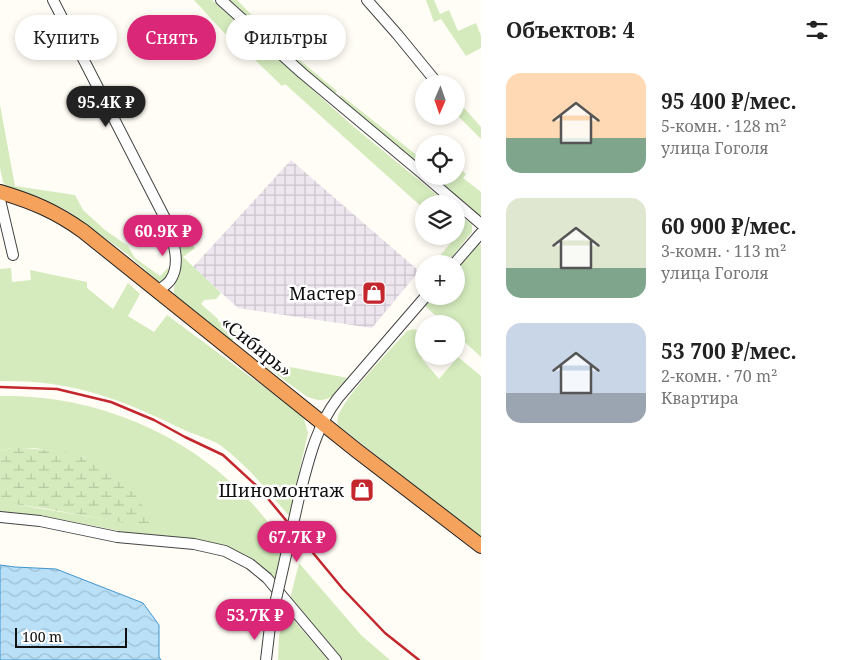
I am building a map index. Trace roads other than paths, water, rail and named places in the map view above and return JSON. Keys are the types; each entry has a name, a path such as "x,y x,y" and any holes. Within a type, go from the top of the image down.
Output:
{"highway":[{"name":"«Сибирь»","path":"0,192 39,205 84,231 160,290 322,423 481,546"}],"street":[{"path":"53,0 169,226 176,250 175,267 171,279 160,290"},
{"path":"221,0 415,168"},
{"path":"367,0 431,75"},
{"path":"435,185 481,224"},
{"path":"0,200 13,255"},
{"path":"462,255 481,233"},
{"path":"266,660 270,626 300,493 314,443 322,423 338,398 418,305"},
{"path":"0,517 40,521 117,537 194,544 225,551 250,564 267,578 336,660"}],"water":[{"path":"0,565 56,569 143,603 159,625 159,657 161,660 0,660"}],"railway":[{"path":"0,387 57,389 111,402 154,420 223,455 260,489 343,589 385,633 419,660"}],"place":[{"name":"Мастер","path":"374,293"},
{"name":"Шиномонтаж","path":"362,490"}]}
